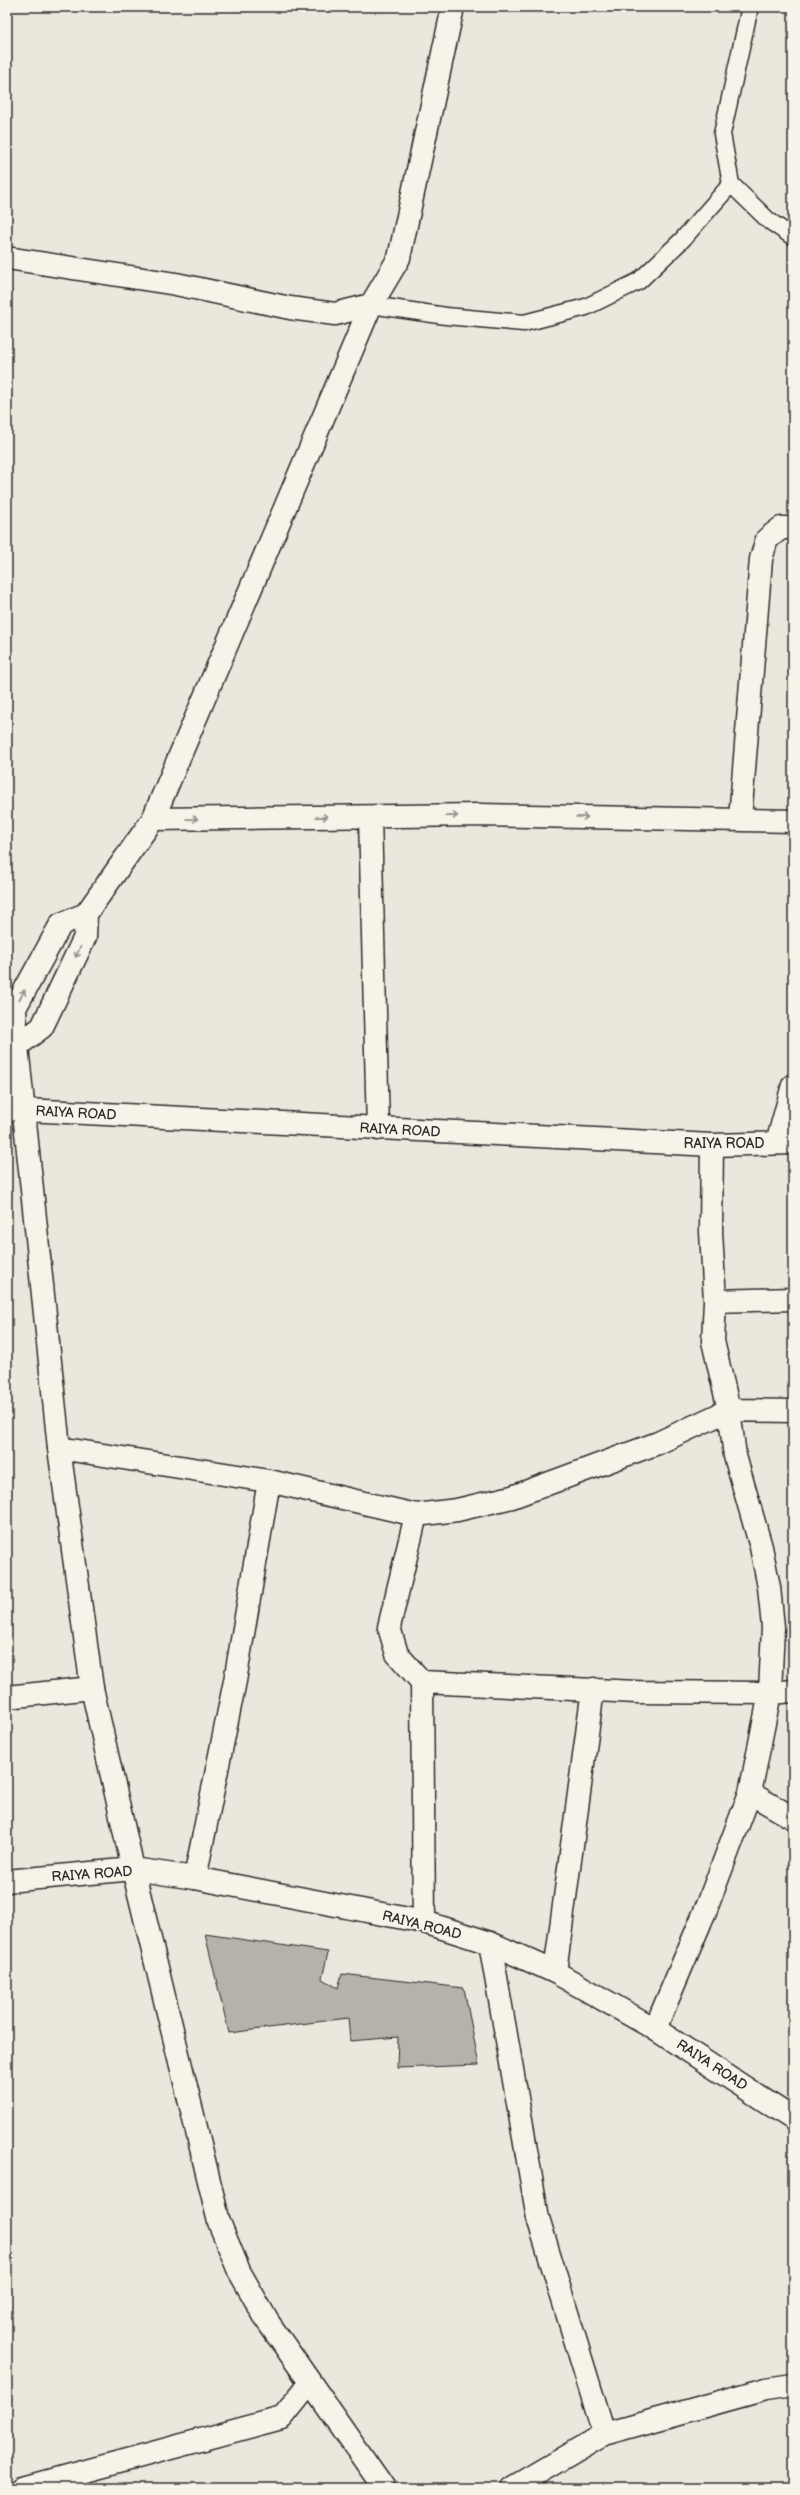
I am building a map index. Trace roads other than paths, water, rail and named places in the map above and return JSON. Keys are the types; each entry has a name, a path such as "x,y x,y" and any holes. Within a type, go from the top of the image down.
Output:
{"street":[{"path":"384,2488 268,2322 239,2271 218,2222 133,1869 92,1688 15,1110 17,1046 15,1008 61,924 86,914 153,820 371,305 399,258 453,7"},
{"path":"7,258 176,284 290,308 335,314 371,305"},
{"path":"740,820 761,559 767,539 781,528 793,528"},
{"path":"153,820 481,815 793,820"},
{"path":"370,816 378,1129"},
{"path":"17,1046 42,1027 85,937 86,914"},
{"path":"785,1143 793,1084"},
{"name":"RAIYA ROAD","path":"15,1110 712,1145 785,1143"},
{"path":"656,2029 714,1887 750,1793 770,1693 773,1627 769,1587 761,1547 735,1456 729,1410 713,1340 715,1302 711,1232 712,1145"},
{"path":"715,1302 793,1299"},
{"path":"59,1448 269,1482 416,1515 457,1510 512,1497 658,1443 729,1410 793,1411"},
{"path":"195,1878 234,1681 269,1482"},
{"path":"416,1515 389,1627 397,1654 422,1682 424,1922"},
{"path":"422,1682 637,1692 770,1693 793,1691"},
{"path":"7,1697 92,1688"},
{"path":"555,1972 593,1689"},
{"path":"750,1793 793,1818"},
{"name":"RAIYA ROAD","path":"7,1881 133,1869 195,1878 424,1922 490,1943 555,1972 656,2029 793,2119"},
{"path":"490,1943 538,2218 604,2434"},
{"path":"23,2488 282,2418 310,2383"},
{"path":"512,2488 604,2434 758,2390 793,2386"}],"lane":[{"path":"750,7 722,134 731,184 768,220 793,237"},
{"path":"371,305 446,316 524,323 586,307 639,281 682,240 731,184"}]}
